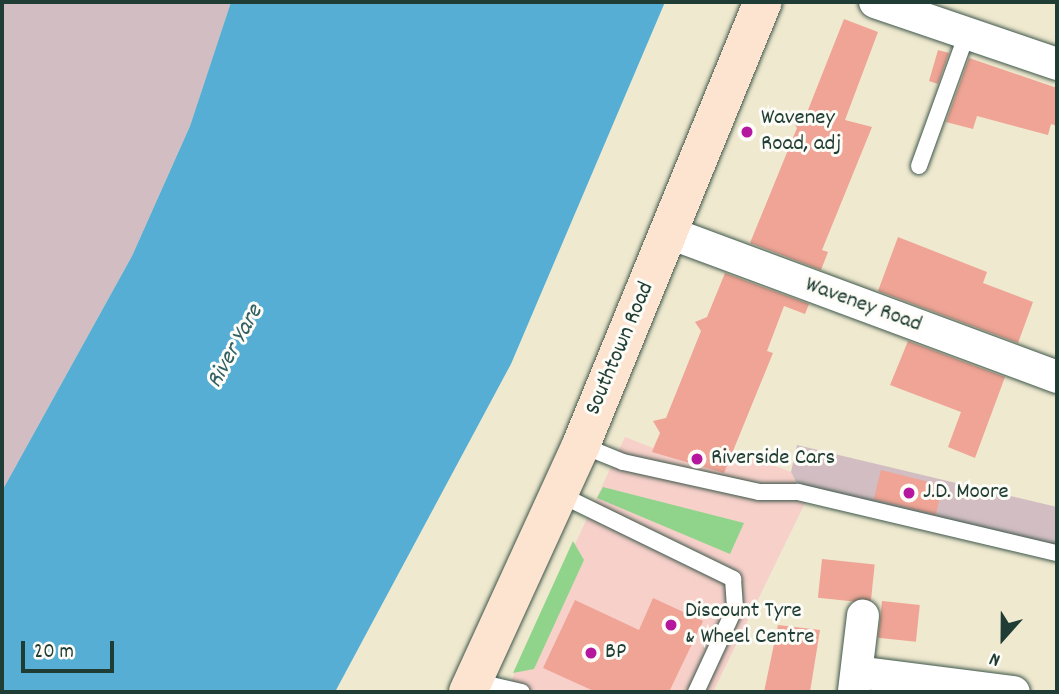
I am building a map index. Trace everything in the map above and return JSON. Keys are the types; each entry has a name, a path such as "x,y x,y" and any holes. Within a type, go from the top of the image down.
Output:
{"street":[{"name":"Southtown Road","path":"471,686 582,445 763,2"},
{"path":"875,2 968,31 1057,64"},
{"name":"Waveney Road","path":"670,233 1057,377"},
{"path":"863,616 855,682 1014,692"}],"lane":[{"path":"919,166 968,31"},
{"path":"582,445 623,462 759,492 798,492 1057,553"},
{"path":"559,494 733,579 735,608 696,692"},
{"path":"471,686 522,692"}],"shaded area":[{"path":"2,2 231,2 190,126 132,256 2,491"},
{"path":"625,437 653,448 657,439 727,467 734,450 791,472 806,501 713,692 506,692"},
{"path":"797,445 1057,507 1057,561 806,501 791,472"}],"green space":[{"path":"603,487 744,523 730,554 597,498"},
{"path":"573,541 584,560 534,669 513,673"}],"water":[{"name":"River Yare","path":"231,2 665,2 511,364 335,692 2,692 2,491 132,256 190,126"}],"building":[{"path":"844,19 878,32 845,120 872,127 822,250 828,252 821,270 750,243 797,128 791,118 808,110"},
{"path":"938,50 949,53 938,84 929,81"},
{"path":"969,58 1057,88 1057,126 1051,124 1048,135 977,116 973,129 946,122"},
{"path":"898,237 987,272 983,283 1033,302 1018,343 878,291"},
{"path":"725,273 809,304 805,314 784,306 767,351 773,353 724,473 652,452 660,433 653,421 666,418 701,331 695,322 707,317"},
{"path":"908,341 1005,377 975,458 948,447 961,412 890,385"},
{"name":"J.D. Moore","path":"881,470 943,485 936,515 874,499"},
{"path":"822,559 875,565 871,603 818,598"},
{"path":"653,598 703,621 669,692 596,692 543,668 575,600 639,630"},
{"path":"882,601 920,605 916,642 878,638"},
{"path":"778,625 820,630 810,692 764,692"}],"place":[{"name":"Waveney Road, adj","path":"747,132"},
{"name":"Riverside Cars","path":"697,459"},
{"name":"J.D. Moore","path":"909,493"},
{"name":"Discount Tyre & Wheel Centre","path":"671,625"},
{"name":"BP","path":"591,653"}]}
